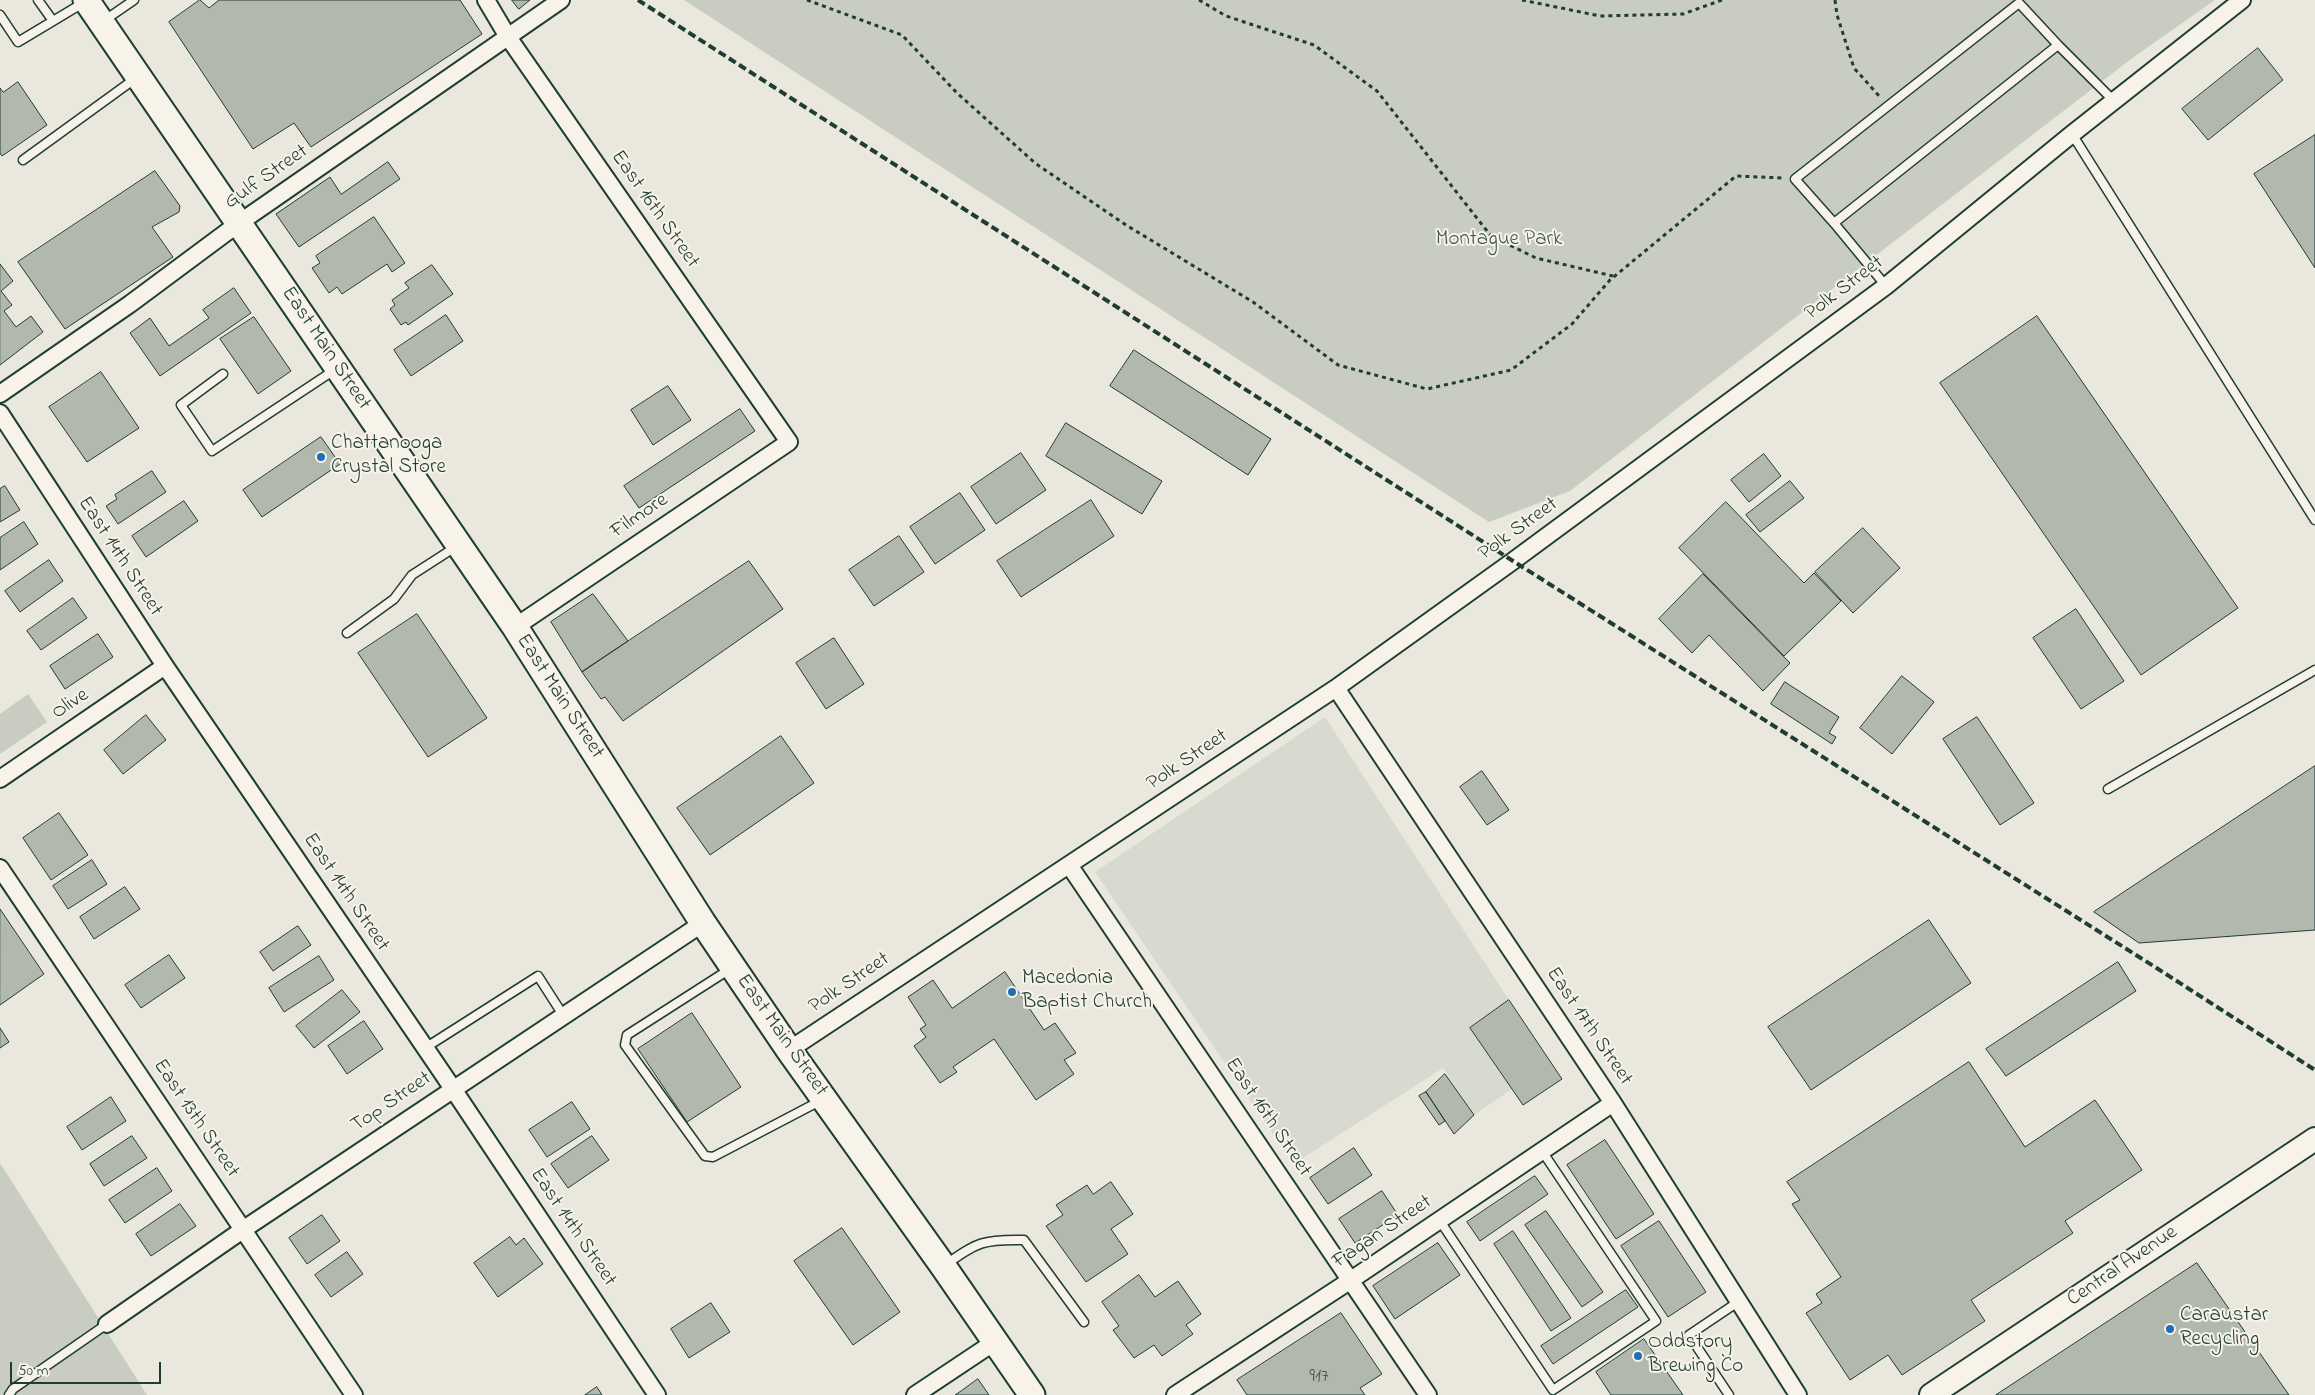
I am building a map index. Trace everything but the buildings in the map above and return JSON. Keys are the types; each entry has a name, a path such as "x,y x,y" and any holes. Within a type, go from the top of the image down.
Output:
{"main road":[{"name":"East Main Street","path":"86,0 515,627 703,923 789,1050 944,1266 1032,1395"},
{"name":"Central Avenue","path":"1931,1395 2315,1139"}],"street":[{"name":"East 16th Street","path":"486,0 508,37 789,442"},
{"name":"Gulf Street","path":"0,394 130,304 239,223 561,0"},
{"name":"Polk Street","path":"789,1050 1336,688 1513,561 1886,286 2072,134 2242,0"},
{"name":"East 14th Street","path":"0,412 165,666 452,1088 657,1395"},
{"name":"Filmore","path":"515,627 789,442"},
{"name":"Olive","path":"0,779 165,666"},
{"name":"East 17th Street","path":"1336,688 1613,1103 1798,1395"},
{"name":"East 16th Street","path":"1069,865 1428,1395"},
{"name":"East 13th Street","path":"0,868 354,1395"},
{"name":"Top Street","path":"107,1324 452,1088 703,923"},
{"name":"Fagan Street","path":"1175,1395 1440,1221 1613,1103"},
{"path":"915,1395 996,1341"}],"lane":[{"path":"38,0 53,21"},
{"path":"0,14 18,42 86,0"},
{"path":"101,23 134,0"},
{"path":"1886,286 1795,178 2019,3 2115,102"},
{"path":"1834,223 2058,45"},
{"path":"23,160 138,77"},
{"path":"2072,134 2315,520"},
{"path":"223,374 181,405 212,451 338,368"},
{"path":"347,633 394,599 412,575 459,545"},
{"path":"2108,789 2315,670"},
{"path":"733,967 627,1035 625,1045 705,1156 713,1157 824,1099"},
{"path":"425,1048 538,976 563,1015"},
{"path":"1440,1221 1553,1390 1656,1321 1542,1151"},
{"path":"944,1266 975,1244 995,1240 1024,1240 1084,1322"},
{"path":"1729,1395 1689,1335 1738,1302"},
{"path":"9,1395 13,1389 107,1324"}],"path":[{"path":"807,0 902,35 957,93 1035,163 1126,225 1253,302 1338,365 1428,389 1511,370 1572,324 1614,276 1736,176 1795,178"},
{"path":"1199,0 1226,16 1314,45 1377,90 1491,236 1536,258 1614,276"},
{"path":"1522,0 1600,16 1684,14 1722,0"},
{"path":"1835,0 1837,15 1854,68 1888,106"}],"shaded area":[{"path":"1325,717 1509,1000 1470,1028 1512,1089 1474,1115 1443,1068 1303,1158 1286,1153 1095,872"}],"green space":[{"name":"Montague Park","path":"684,0 2215,0 2131,59 1570,491 1489,522"},
{"path":"28,694 47,722 0,754 0,714"},
{"path":"0,1163 147,1395 0,1395"}],"railway":[{"path":"638,0 1513,561 2315,1070"}],"place":[{"name":"Chattanooga Crystal Store","path":"321,457"},
{"name":"Macedonia Baptist Church","path":"1012,992"},
{"name":"Caraustar Recycling","path":"2170,1329"},
{"name":"Oddstory Brewing Co","path":"1638,1356"}]}
